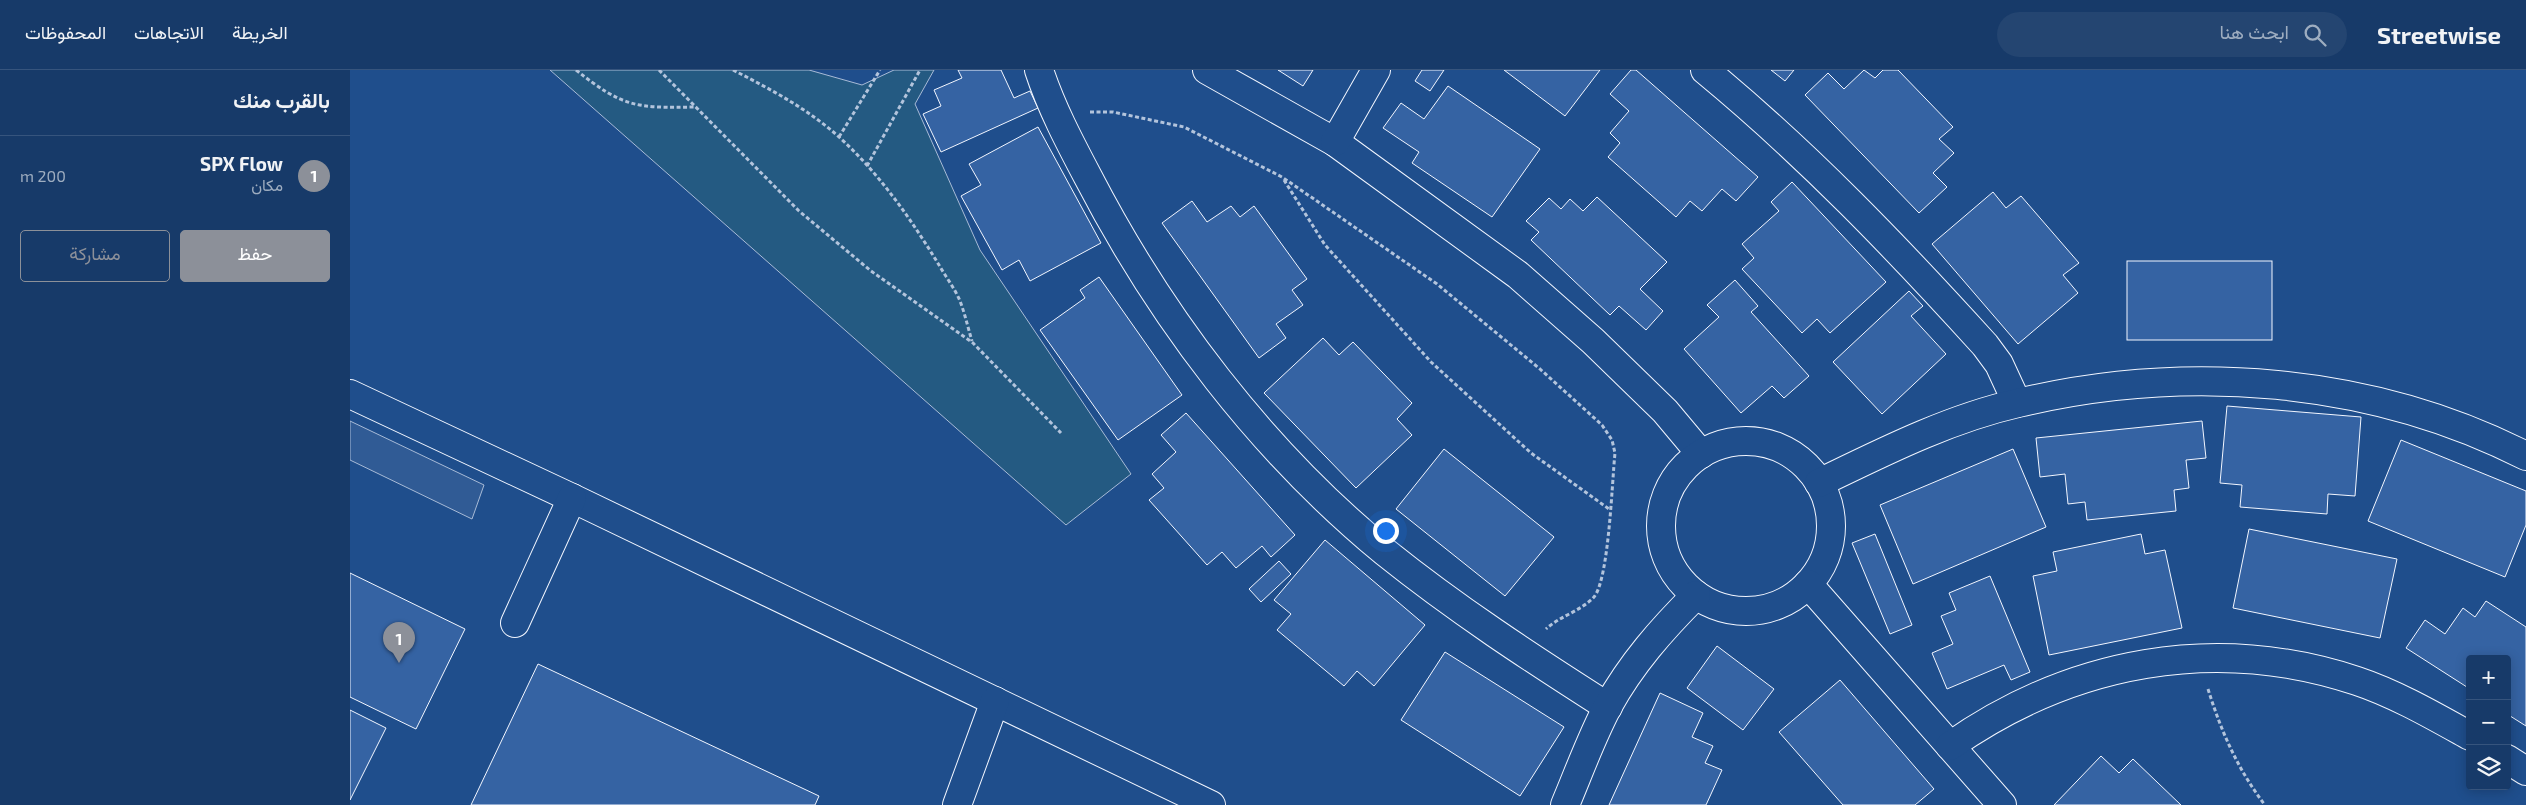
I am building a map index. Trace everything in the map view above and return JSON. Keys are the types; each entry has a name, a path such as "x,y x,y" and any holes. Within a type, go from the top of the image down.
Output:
{"street":[{"path":"1039,70 1056,111 1110,219 1147,280 1188,340 1232,397 1292,464 1383,550 1440,595 1522,652 1608,706"},
{"path":"1207,70 1335,142 1518,275 1593,341 1652,398 1701,454"},
{"path":"1335,142 1376,70"},
{"path":"1705,70 1809,160 1880,231 1986,345 1999,364 2017,403"},
{"path":"1819,483 1935,429 2017,403 2054,396 2160,383 2269,384 2328,391 2396,406 2454,425 2526,456"},
{"path":"350,394 572,498 1211,805"},
{"path":"1744,442 1766,444 1793,456 1805,465 1819,483 1828,503 1831,524 1829,546 1824,560 1808,584 1789,599 1766,608 1742,611 1718,606 1696,595 1679,579 1667,558 1661,535 1662,511 1669,489 1682,469 1701,454 1721,445 1744,442"},
{"path":"515,623 572,498"},
{"path":"1808,584 2002,805"},
{"path":"1565,805 1608,706 1646,649 1696,595"},
{"path":"1950,746 1982,723 2023,701 2066,683 2111,670 2158,661 2198,658 2279,662 2359,681 2416,707 2466,734"},
{"path":"957,805 995,701"},
{"path":"2511,762 2526,771"}],"path":[{"path":"576,70 604,93 623,102 651,108 696,107"},
{"path":"659,70 799,211 871,271 973,342 1061,433"},
{"path":"733,70 772,90 816,118 839,137 867,166 892,195 924,240 960,300 973,342"},
{"path":"839,137 880,70"},
{"path":"867,166 920,70"},
{"path":"1056,111 1113,112 1184,127 1282,176 1437,284 1540,369 1602,425 1612,440 1615,453 1600,587 1593,597 1552,623 1522,652"},
{"path":"1282,176 1325,245 1431,362 1531,453 1609,510"},
{"path":"2198,658 2220,729 2250,786 2265,805"}],"shaded area":[{"path":"550,70 809,70 862,85 894,70 934,70 915,104 980,250 1131,474 1066,525"},
{"path":"350,421 484,485 472,519 350,460"}],"building":[{"path":"958,70 1001,70 1014,98 1030,91 1038,108 941,152 923,114 941,106 934,90 962,78"},
{"path":"1278,70 1313,70 1303,86"},
{"path":"1422,70 1444,70 1430,91 1415,81"},
{"path":"1504,70 1600,70 1565,116"},
{"path":"1631,70 1636,70 1758,177 1736,201 1722,189 1702,211 1690,201 1676,217 1608,157 1620,143 1610,133 1629,111 1610,94"},
{"path":"1771,70 1794,70 1785,81"},
{"path":"1864,70 1875,78 1883,70 1898,70 1953,127 1939,139 1954,153 1933,173 1947,187 1919,213 1805,95 1828,73 1844,89"},
{"path":"1448,86 1540,149 1492,217 1412,163 1419,152 1383,128 1401,103 1424,119"},
{"path":"1038,127 1101,243 1030,281 1019,260 1002,270 961,196 981,185 969,164"},
{"path":"1792,182 1886,282 1830,333 1817,319 1802,333 1742,269 1754,258 1742,244 1779,211 1771,202"},
{"path":"1993,192 2006,208 2021,196 2079,263 2063,275 2078,293 2018,344 1932,244"},
{"path":"1597,197 1667,262 1640,289 1663,311 1646,330 1619,306 1610,315 1531,240 1539,232 1526,221 1549,198 1561,209 1570,199 1583,211"},
{"path":"1192,201 1207,222 1231,206 1240,217 1254,206 1307,279 1292,290 1303,305 1276,324 1286,338 1259,358 1162,223"},
{"path":"2127,261 2272,261 2272,340 2127,340"},
{"path":"1099,277 1182,395 1118,440 1040,330 1085,298 1080,290"},
{"path":"1735,280 1758,306 1751,312 1809,376 1784,398 1772,386 1741,413 1684,349 1719,317 1707,305"},
{"path":"1909,291 1923,306 1911,316 1946,354 1882,414 1833,362"},
{"path":"1323,338 1339,355 1353,342 1412,403 1397,419 1412,435 1356,488 1264,393"},
{"path":"2227,406 2361,417 2355,496 2328,494 2327,514 2240,507 2242,485 2220,483"},
{"path":"1186,413 1295,535 1271,557 1262,546 1236,568 1222,552 1207,565 1149,500 1164,488 1152,474 1176,452 1161,435"},
{"path":"2202,421 2206,458 2186,460 2189,488 2174,490 2176,511 2087,520 2085,502 2068,504 2065,474 2040,477 2036,438"},
{"path":"2401,440 2526,491 2526,525 2505,577 2368,521"},
{"path":"1444,449 1554,537 1505,596 1396,509"},
{"path":"2013,449 2046,527 1913,584 1880,505"},
{"path":"2249,529 2397,559 2380,638 2233,608"},
{"path":"1875,534 1912,625 1890,634 1852,543"},
{"path":"2141,534 2145,554 2165,550 2182,628 2049,655 2033,576 2057,571 2053,552"},
{"path":"1325,540 1425,625 1374,686 1357,671 1344,686 1277,630 1291,614 1274,600"},
{"path":"1279,561 1291,574 1261,602 1249,589"},
{"path":"350,573 465,629 416,729 350,697"},
{"path":"1990,576 2030,672 2011,680 2004,665 1947,689 1932,653 1953,644 1941,616 1956,610 1949,593"},
{"path":"2486,601 2526,627 2526,726 2511,717 2511,655 2466,655 2466,686 2406,648 2425,620 2445,634 2463,608 2475,617"},
{"path":"1717,646 1774,689 1743,730 1687,688"},
{"path":"1445,652 1564,727 1520,796 1401,720"},
{"path":"538,664 819,796 815,805 471,805"},
{"path":"1840,680 1934,789 1915,805 1843,805 1779,732"},
{"path":"1660,693 1703,713 1692,737 1713,746 1705,763 1722,770 1706,805 1609,805"},
{"path":"350,710 386,728 350,800"},
{"path":"2101,756 2119,773 2133,759 2181,805 2054,805"}],"place":[{"name":"SPX Flow","path":"399,663"}]}
